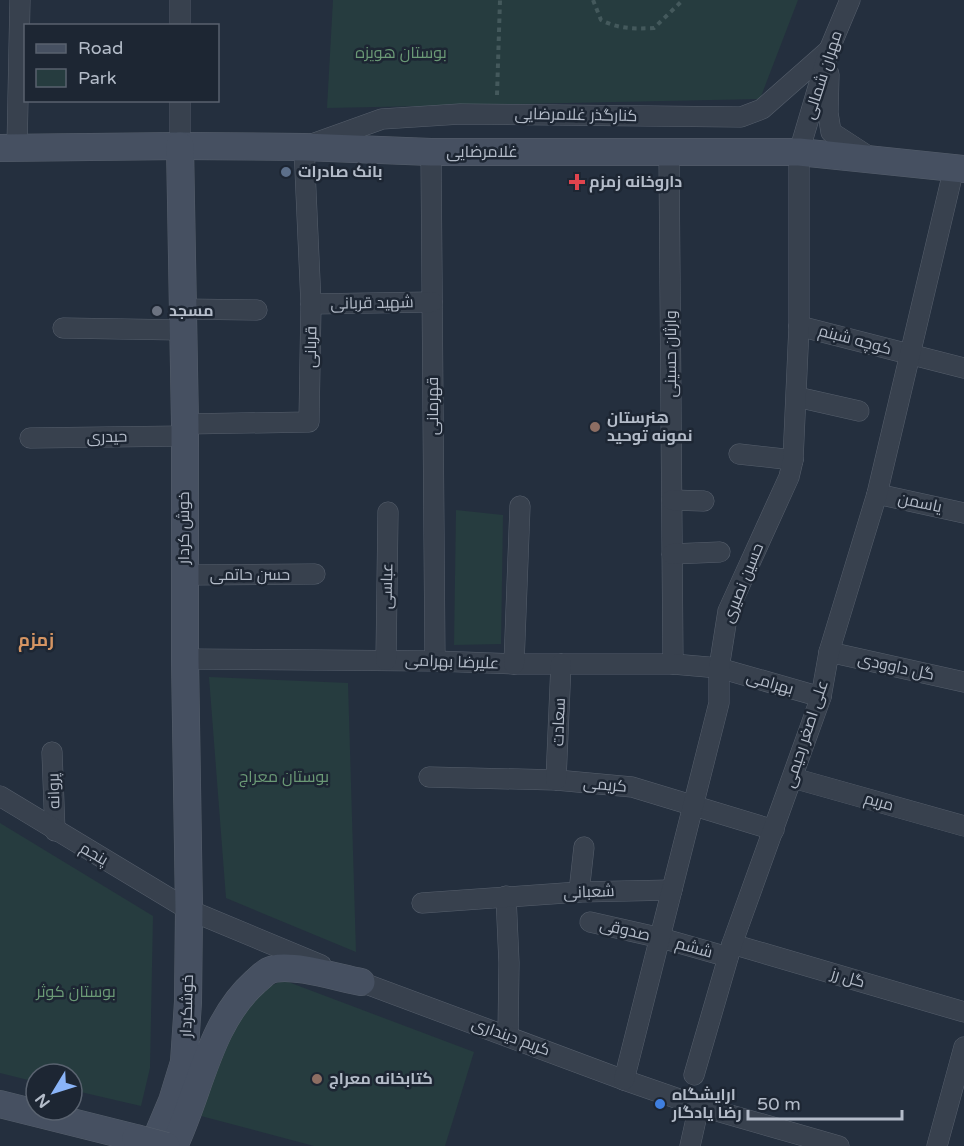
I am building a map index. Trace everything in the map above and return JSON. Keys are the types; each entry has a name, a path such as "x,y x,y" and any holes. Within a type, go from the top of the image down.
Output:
{"street":[{"path":"9,148 20,0"},
{"path":"180,0 180,24"},
{"name":"مهران شمالی","path":"799,152 829,50 850,0"},
{"path":"829,50 828,113 831,132 874,159"},
{"name":"کنارگذر غلامرضایی","path":"304,147 382,119 460,114 741,117 762,110 829,50"},
{"path":"180,102 180,146"},
{"name":"غلامرضایی","path":"9,148 180,146 304,147 431,152 799,152 959,168"},
{"name":"خوش کردار","path":"180,146 184,659 189,910"},
{"name":"قربانی","path":"184,430 309,422 311,304 304,147"},
{"name":"قهرمانی","path":"431,152 435,660"},
{"name":"حسین نصیری","path":"624,1080 719,702 719,668 728,611 789,477 793,460 799,326 799,152"},
{"name":"وارثان حسینی","path":"669,153 673,664"},
{"name":"علی اصغر رحیمی","path":"694,1074 730,951 821,697 829,652 876,494 959,168"},
{"name":"شهید قربانی","path":"311,304 432,302"},
{"path":"63,328 182,320 257,310"},
{"name":"کوچه شبنم","path":"799,326 964,368"},
{"path":"797,397 859,411"},
{"name":"حیدری","path":"30,438 184,430"},
{"path":"739,454 793,460"},
{"name":"یاسمن","path":"876,494 964,513"},
{"path":"672,500 704,501"},
{"path":"514,664 520,506"},
{"name":"عباسی","path":"386,660 388,512"},
{"path":"672,554 720,552"},
{"name":"حسن حاتمی","path":"184,575 315,574"},
{"name":"گل داوودی","path":"829,652 964,682"},
{"name":"علیرضا بهرامی","path":"184,659 673,664 719,668"},
{"name":"سعادت","path":"556,780 561,664"},
{"name":"بهرامی","path":"719,668 821,697"},
{"name":"پروانه","path":"52,752 55,831"},
{"name":"کریمی","path":"429,777 556,780 632,787 774,830"},
{"name":"مریم","path":"793,778 964,826"},
{"name":"پنجم","path":"0,796 189,910"},
{"path":"579,892 584,847"},
{"name":"شعبانی","path":"422,903 579,892 672,890"},
{"path":"506,896 509,963 508,1035"},
{"name":"کریم دینداری","path":"189,910 361,982 624,1080 699,1106 839,1146"},
{"name":"خوشکردار","path":"180,1105 188,1002 189,910"},
{"name":"صدوقی","path":"590,922 661,938"},
{"name":"ششم","path":"661,938 730,951"},
{"name":"گل رز","path":"730,951 964,1012"},
{"path":"144,1142 180,1105 242,994 263,975 272,969 287,968 361,982"},
{"path":"937,1146 964,1050"},
{"path":"0,1104 166,1146"},
{"path":"174,1146 180,1105"},
{"path":"690,1146 699,1106"}],"path":[{"path":"495,114 500,0"},
{"path":"593,0 601,20 616,27 630,29 654,28 683,0"}],"green space":[{"name":"بوستان هویزه","path":"333,0 798,0 760,99 327,108"},
{"path":"456,510 503,515 501,644 454,645"},
{"name":"بوستان معراج","path":"209,677 348,683 356,952 226,898"},
{"name":"بوستان کوثر","path":"0,823 153,916 150,1068 141,1106 84,1093 84,1062 24,1062 24,1079 0,1073"},
{"path":"283,980 474,1052 445,1146 314,1146 201,1116 226,1033 253,995"}],"place":[{"name":"بانک صادرات","path":"286,172"},
{"name":"داروخانه زمزم","path":"577,182"},
{"name":"مسجد","path":"157,311"},
{"name":"هنرستان نمونه توحید","path":"595,427"},
{"name":"کتابخانه معراج","path":"317,1079"},
{"name":"ارایشگاه رضا یادگار","path":"660,1104"}],"district":[{"name":"زمزم","path":"36,640"}]}
